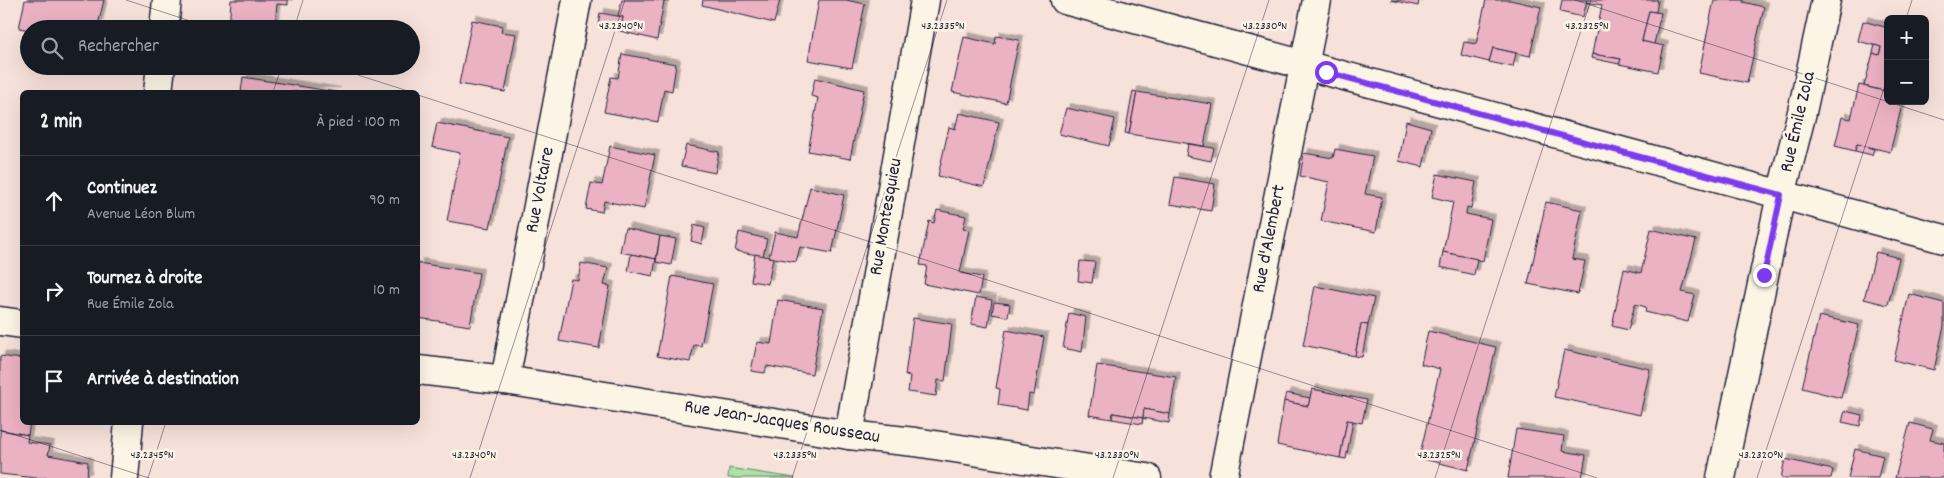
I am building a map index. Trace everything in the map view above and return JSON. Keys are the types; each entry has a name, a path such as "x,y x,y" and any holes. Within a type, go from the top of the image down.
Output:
{"street":[{"path":"165,20 167,0"},
{"name":"Rue Voltaire","path":"505,380 577,0"},
{"name":"Rue Montesquieu","path":"849,435 925,0"},
{"path":"1065,0 1944,239"},
{"name":"Rue d'Alembert","path":"1223,478 1317,0"},
{"name":"Rue Émile Zola","path":"1721,478 1781,195 1802,112 1826,0"},
{"path":"158,90 160,75"},
{"path":"0,321 20,324"},
{"name":"Rue Jean-Jacques Rousseau","path":"420,370 505,380 849,435 915,442 1147,478"},
{"path":"124,478 129,425"}],"green space":[{"path":"729,468 795,478 728,478"}],"building":[{"path":"25,0 104,0 99,20 21,20"},
{"path":"231,0 288,0 288,5 277,4 275,20 230,20"},
{"path":"622,0 670,0 669,2 664,1 657,40 620,31 623,17 618,16"},
{"path":"703,0 780,0 774,23 702,5"},
{"path":"819,0 846,0 865,4 852,68 808,60"},
{"path":"1391,0 1419,0 1418,6"},
{"path":"1486,0 1510,0 1541,7 1530,56 1493,48 1489,62 1461,55 1464,42 1476,44"},
{"path":"1562,0 1587,0 1583,17 1560,12"},
{"path":"1587,0 1658,0 1656,12 1649,11 1642,41 1664,46 1658,72 1619,64 1621,59 1592,54 1602,5 1586,2"},
{"path":"1714,0 1744,0 1743,2 1764,7 1747,83 1699,73"},
{"path":"1649,11 1661,13 1654,44 1642,41"},
{"path":"600,13 623,17 620,31 598,25"},
{"path":"472,20 502,26 501,32 516,34 505,92 459,84"},
{"path":"1863,21 1884,27 1884,91 1864,86 1873,53 1879,55 1881,47 1858,41"},
{"path":"996,36 1019,40 1006,103 952,92 964,37 995,44"},
{"path":"1875,45 1881,47 1879,55 1873,53"},
{"path":"1493,48 1516,53 1513,67 1489,62"},
{"path":"622,54 676,64 672,91 664,89 658,122 604,112 611,77 618,78"},
{"path":"1592,54 1621,59 1619,64 1591,58"},
{"path":"243,77 324,90 241,90"},
{"path":"815,78 864,90 850,159 808,151 818,98 811,96"},
{"path":"1859,85 1884,91 1884,105 1902,105 1890,152 1857,144 1855,151 1835,146 1842,117 1851,119"},
{"path":"1133,91 1137,92 1129,134 1125,133"},
{"path":"1137,92 1212,104 1204,146 1129,134"},
{"path":"1066,108 1115,119 1109,146 1059,134"},
{"path":"959,113 999,122 984,187 938,176 949,127 955,129"},
{"path":"1406,121 1431,128 1423,167 1399,161"},
{"path":"437,123 508,137 490,228 447,221 460,153 432,147"},
{"path":"1188,144 1214,148 1211,161 1186,156"},
{"path":"1857,144 1874,149 1872,155 1855,151"},
{"path":"686,145 719,152 715,173 681,166"},
{"path":"610,146 655,155 644,209 604,201 602,212 586,209 591,183 602,185"},
{"path":"1335,149 1373,156 1365,194 1382,197 1376,232 1321,221 1329,182 1300,176 1304,153 1333,158"},
{"path":"1437,174 1476,182 1471,208 1467,207 1466,214 1491,219 1483,261 1443,252 1453,202 1432,197"},
{"path":"1175,177 1215,184 1211,211 1170,204"},
{"path":"810,187 844,195 832,253 800,247 796,262 769,257 775,232 798,237"},
{"path":"1546,202 1582,210 1572,259 1585,261 1578,294 1528,284"},
{"path":"937,210 966,216 963,229 969,230 960,273 982,277 979,295 924,284 927,266 920,265 929,221 934,223"},
{"path":"694,225 705,228 702,244 691,241"},
{"path":"625,228 660,236 656,259 620,252"},
{"path":"1651,229 1696,240 1682,292 1695,295 1688,322 1645,312 1646,307 1635,304 1628,330 1612,326 1624,269 1641,273"},
{"path":"739,232 767,239 763,256 735,251"},
{"path":"660,236 676,239 671,265 656,262"},
{"path":"1443,252 1477,259 1474,275 1440,267"},
{"path":"1876,252 1899,258 1888,305 1864,299"},
{"path":"631,254 656,259 653,276 628,271"},
{"path":"755,254 773,258 768,284 751,281"},
{"path":"1080,261 1095,262 1092,283 1078,281"},
{"path":"420,263 479,273 470,326 420,318"},
{"path":"581,263 608,268 604,285 610,286 599,348 559,341 571,279 578,280"},
{"path":"672,276 713,284 701,346 694,345 690,362 657,356"},
{"path":"1315,286 1374,298 1368,325 1361,324 1355,356 1303,345"},
{"path":"1909,294 1944,303 1944,326 1934,370 1894,360"},
{"path":"976,297 992,300 988,327 971,324"},
{"path":"778,300 823,308 812,374 767,366 765,373 751,371 757,342 771,344"},
{"path":"994,302 1010,304 1008,317 992,314"},
{"path":"1069,313 1086,317 1082,352 1063,348"},
{"path":"1819,316 1859,325 1841,398 1802,388"},
{"path":"913,318 952,324 945,381 938,380 936,396 908,392 910,376 905,375"},
{"path":"1361,324 1368,325 1362,357 1355,356"},
{"path":"1006,330 1044,337 1034,395 1029,394 1027,410 998,405 1000,389 996,388"},
{"path":"1428,331 1496,347 1468,470 1419,458 1440,369 1421,364"},
{"path":"1564,350 1650,369 1640,415 1554,397"},
{"path":"0,356 20,359 20,425 30,425 28,435 0,430"},
{"path":"1097,365 1176,377 1170,414 1144,409 1143,418 1113,413 1112,419 1089,415"},
{"path":"1312,389 1367,400 1362,423 1347,420 1340,458 1277,445 1284,401 1308,406"},
{"path":"1286,393 1310,398 1308,406 1284,401"},
{"path":"1144,409 1170,414 1169,423 1143,418"},
{"path":"1845,411 1862,415 1860,426 1842,422"},
{"path":"1113,413 1143,418 1142,424 1112,419"},
{"path":"1347,420 1353,421 1346,459 1340,458"},
{"path":"1910,423 1933,429 1930,440 1944,443 1944,478 1895,478"},
{"path":"1516,429 1564,436 1562,451 1586,455 1582,478 1508,478"},
{"path":"0,430 28,435 27,442 50,445 48,455 88,462 87,478 36,478 0,474"},
{"path":"1855,449 1883,456 1878,478 1848,478"},
{"path":"1785,459 1833,470 1831,478 1781,478"}],"route":[{"path":"1326,72 1781,195 1764,275"}]}
